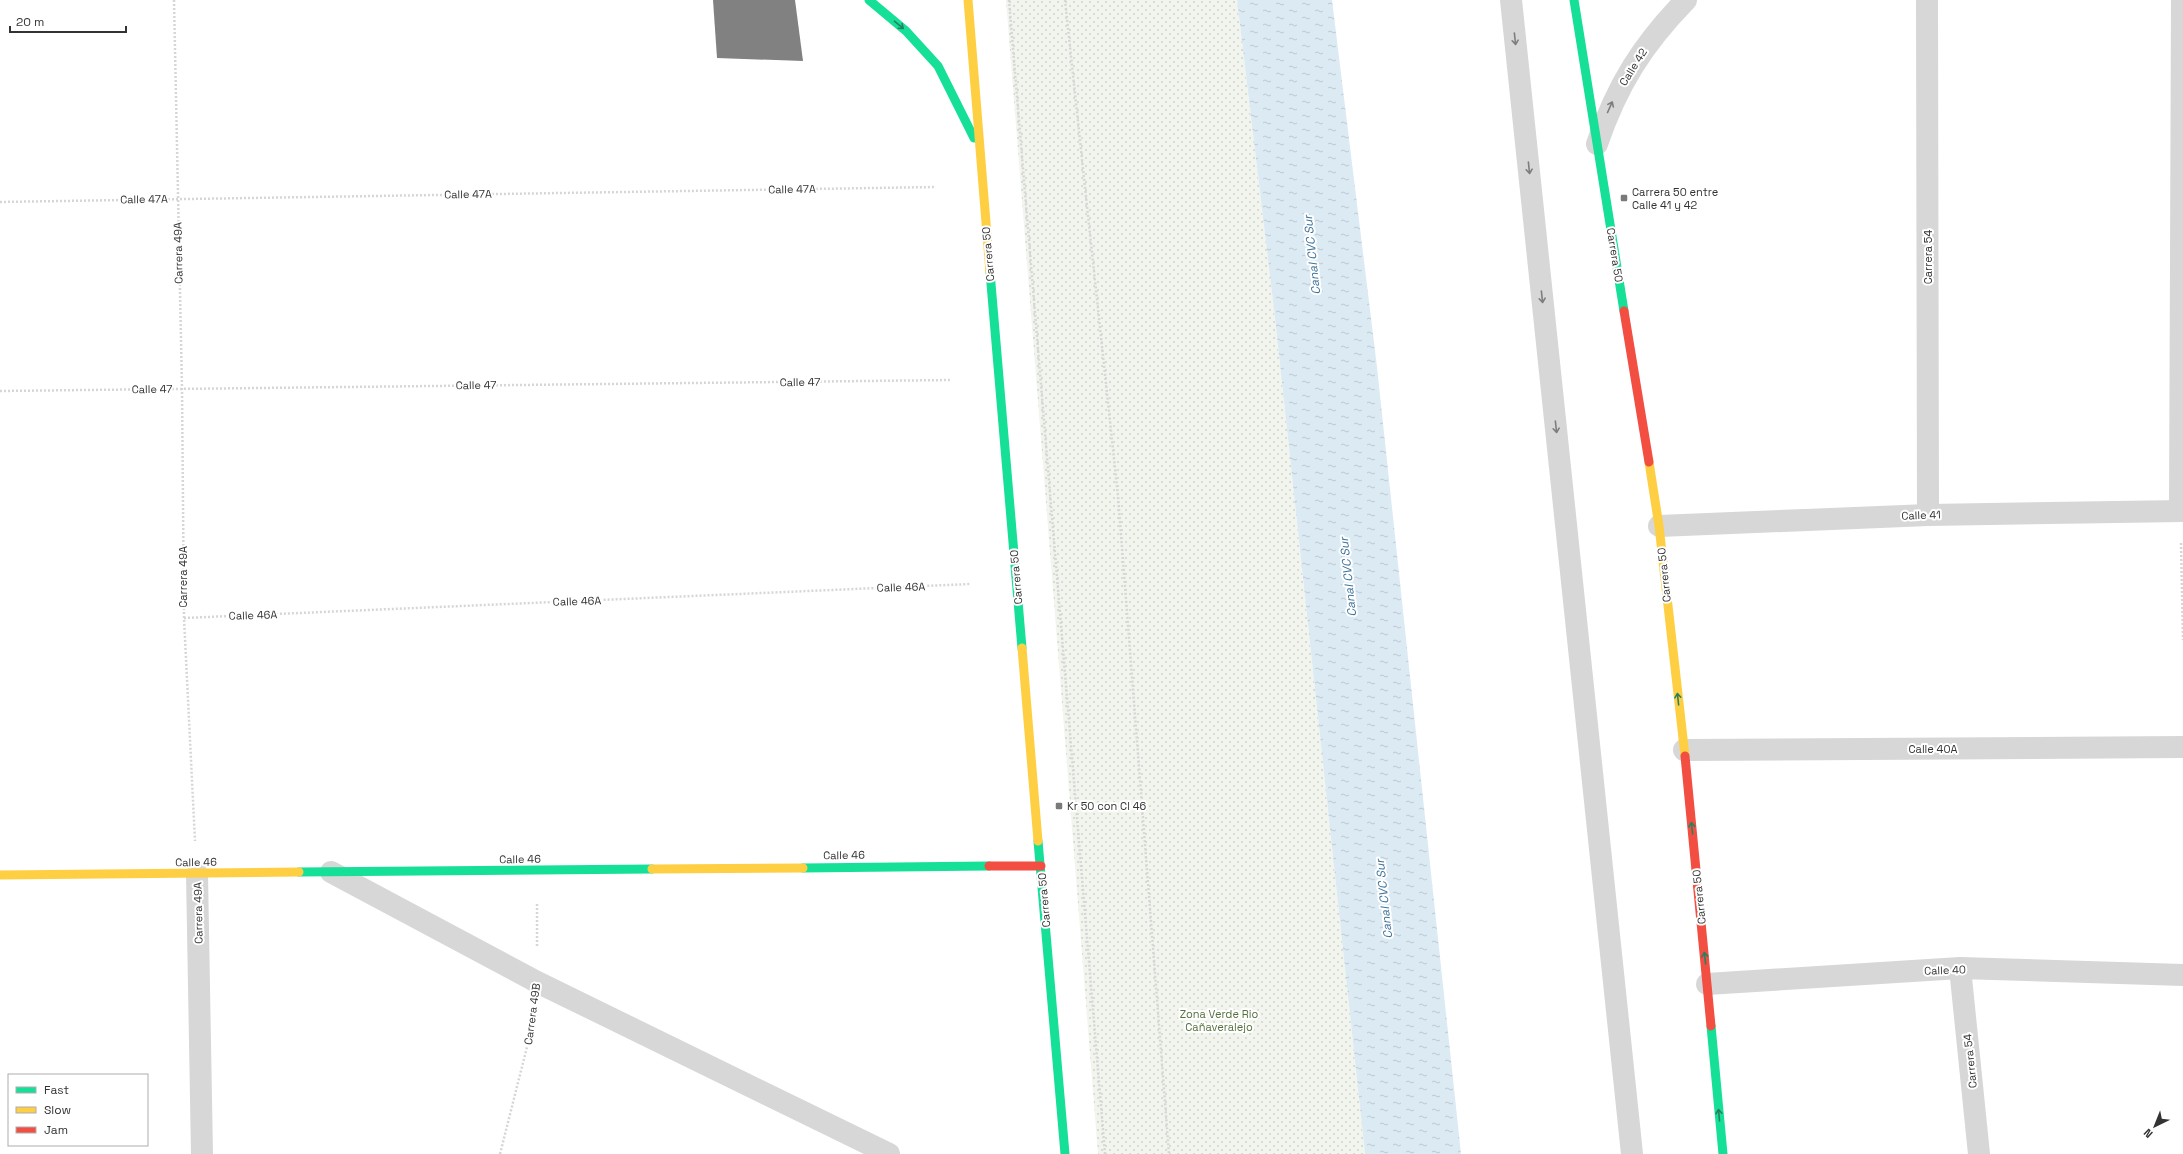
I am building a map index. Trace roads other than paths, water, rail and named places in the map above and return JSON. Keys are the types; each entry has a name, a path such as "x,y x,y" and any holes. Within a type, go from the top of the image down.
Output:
{"street":[{"path":"869,0 906,31 938,66 979,148"},
{"name":"Carrera 50","path":"968,0 979,148 1065,1154"},
{"path":"1511,0 1632,1154"},
{"name":"Carrera 50","path":"1574,0 1659,526 1708,984 1723,1154"},
{"name":"Calle 42","path":"1597,144 1610,108 1632,66 1660,26 1686,0"},
{"name":"Carrera 54","path":"1928,0 1928,515"},
{"path":"2181,511 2182,0"},
{"name":"Calle 41","path":"1659,526 1928,515 2181,511"},
{"name":"Calle 40A","path":"1684,750 2183,747"},
{"name":"Calle 46","path":"0,875 1041,866"},
{"path":"331,872 537,982 889,1154"},
{"name":"Carrera 49A","path":"197,874 202,1154"},
{"name":"Carrera 54","path":"1960,968 1979,1154"},
{"name":"Calle 40","path":"1708,984 1960,968 2183,974"}],"water":[{"name":"Canal CVC Sur","path":"1237,0 1332,0 1377,367 1461,1154 1365,1154 1275,318"}],"place":[{"name":"Carrera 50 entre Calle 41 y 42","path":"1624,198"},
{"name":"Kr 50 con Cl 46","path":"1059,806"}],"park label":[{"name":"Zona Verde Rio Cañaveralejo","path":"1219,1020"}]}
